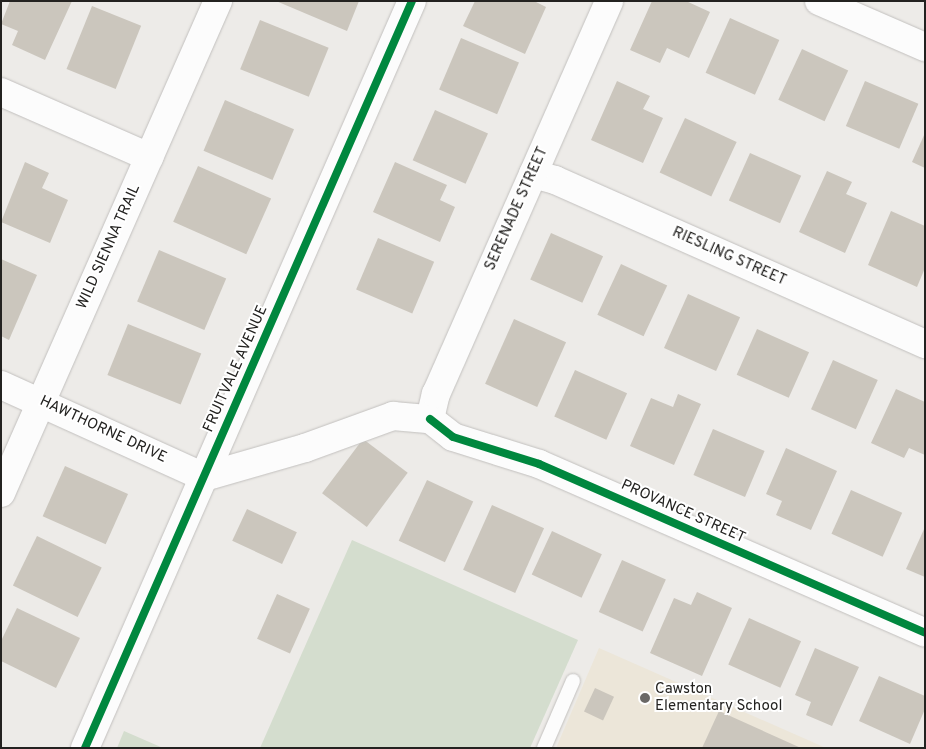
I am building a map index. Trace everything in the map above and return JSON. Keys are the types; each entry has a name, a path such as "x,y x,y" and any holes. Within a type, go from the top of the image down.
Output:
{"street":[{"name":"WILD SIENNA TRAIL","path":"1,493 218,1"},
{"name":"FRUITVALE AVENUE","path":"85,748 412,1"},
{"name":"SERENADE STREET","path":"430,419 436,394 609,1"},
{"path":"819,1 925,47"},
{"path":"1,92 149,157"},
{"name":"RIESLING STREET","path":"533,174 555,180 925,344"},
{"name":"HAWTHORNE DRIVE","path":"1,384 204,477"},
{"path":"204,477 305,448 393,416 430,419"},
{"name":"PROVANCE STREET","path":"430,419 453,437 539,464 925,633"}],"lane":[{"path":"544,748 573,681"}],"shaded area":[{"name":"Cawston Elementary School","path":"599,648 826,748 556,748"}],"green space":[{"path":"352,540 578,640 530,748 260,748"},
{"path":"124,731 163,748 117,748"}],"building":[{"path":"10,1 72,1 45,60 12,45 18,31 1,24"},
{"path":"276,1 359,1 347,31"},
{"path":"475,1 534,1 546,7 525,54 463,26"},
{"path":"652,1 686,1 710,12 689,58 667,48 660,63 630,50"},
{"path":"92,6 141,26 116,89 67,69"},
{"path":"730,18 779,40 755,95 706,73"},
{"path":"260,20 329,48 309,97 240,69"},
{"path":"461,38 519,63 497,114 439,90"},
{"path":"802,49 848,71 825,121 778,100"},
{"path":"617,81 650,96 643,109 663,118 643,163 591,140"},
{"path":"865,81 918,104 899,149 846,126"},
{"path":"225,100 294,129 273,180 204,151"},
{"path":"435,110 488,134 466,184 413,160"},
{"path":"685,118 737,142 711,196 660,172"},
{"path":"925,133 925,168 912,162"},
{"path":"750,153 801,176 780,223 729,201"},
{"path":"25,162 49,173 42,188 68,200 50,243 1,222"},
{"path":"395,162 447,185 440,200 455,207 440,242 373,212"},
{"path":"198,166 271,199 246,254 173,222"},
{"path":"827,171 852,182 846,194 867,203 845,253 799,232"},
{"path":"891,211 925,226 925,268 917,287 868,265"},
{"path":"551,233 603,256 582,303 530,280"},
{"path":"378,238 434,262 412,313 356,290"},
{"path":"159,250 226,279 204,330 137,302"},
{"path":"1,259 37,275 9,340 1,336"},
{"path":"621,264 667,286 644,336 597,315"},
{"path":"688,294 740,317 716,371 664,348"},
{"path":"514,319 566,342 537,407 485,384"},
{"path":"128,324 201,354 181,405 107,375"},
{"path":"757,329 809,352 789,398 737,375"},
{"path":"833,360 878,380 856,429 811,409"},
{"path":"575,370 627,393 606,440 554,417"},
{"path":"896,389 925,402 925,455 909,448 904,458 871,443"},
{"path":"678,394 701,404 674,465 630,446 651,398 673,407"},
{"path":"713,429 765,451 745,497 693,475"},
{"path":"363,439 408,473 367,527 322,493"},
{"path":"786,448 837,471 811,530 776,515 782,501 766,494"},
{"path":"65,466 128,494 106,544 43,516"},
{"path":"427,480 473,502 445,562 399,541"},
{"path":"851,490 902,513 883,557 831,534"},
{"path":"492,505 544,528 515,593 463,570"},
{"path":"247,509 297,532 282,564 232,541"},
{"path":"925,527 925,577 906,569"},
{"path":"552,531 602,554 582,598 532,575"},
{"path":"37,536 102,568 78,617 13,585"},
{"path":"622,560 666,580 643,632 599,612"},
{"path":"697,592 732,608 702,676 650,653 674,598 691,605"},
{"path":"277,594 310,609 290,653 257,639"},
{"path":"17,608 80,638 56,688 1,661 1,641"},
{"path":"749,618 801,641 780,688 728,665"},
{"path":"815,648 859,667 832,726 806,715 811,702 795,695"},
{"path":"879,676 925,696 925,709 910,744 859,721"},
{"path":"595,688 614,697 603,720 584,712"},
{"path":"719,711 801,748 702,748"}],"cycle path":[{"path":"85,748 412,1"},
{"path":"430,419 453,437 539,464 925,633"}],"place":[{"name":"Cawston Elementary School","path":"645,698"}]}
